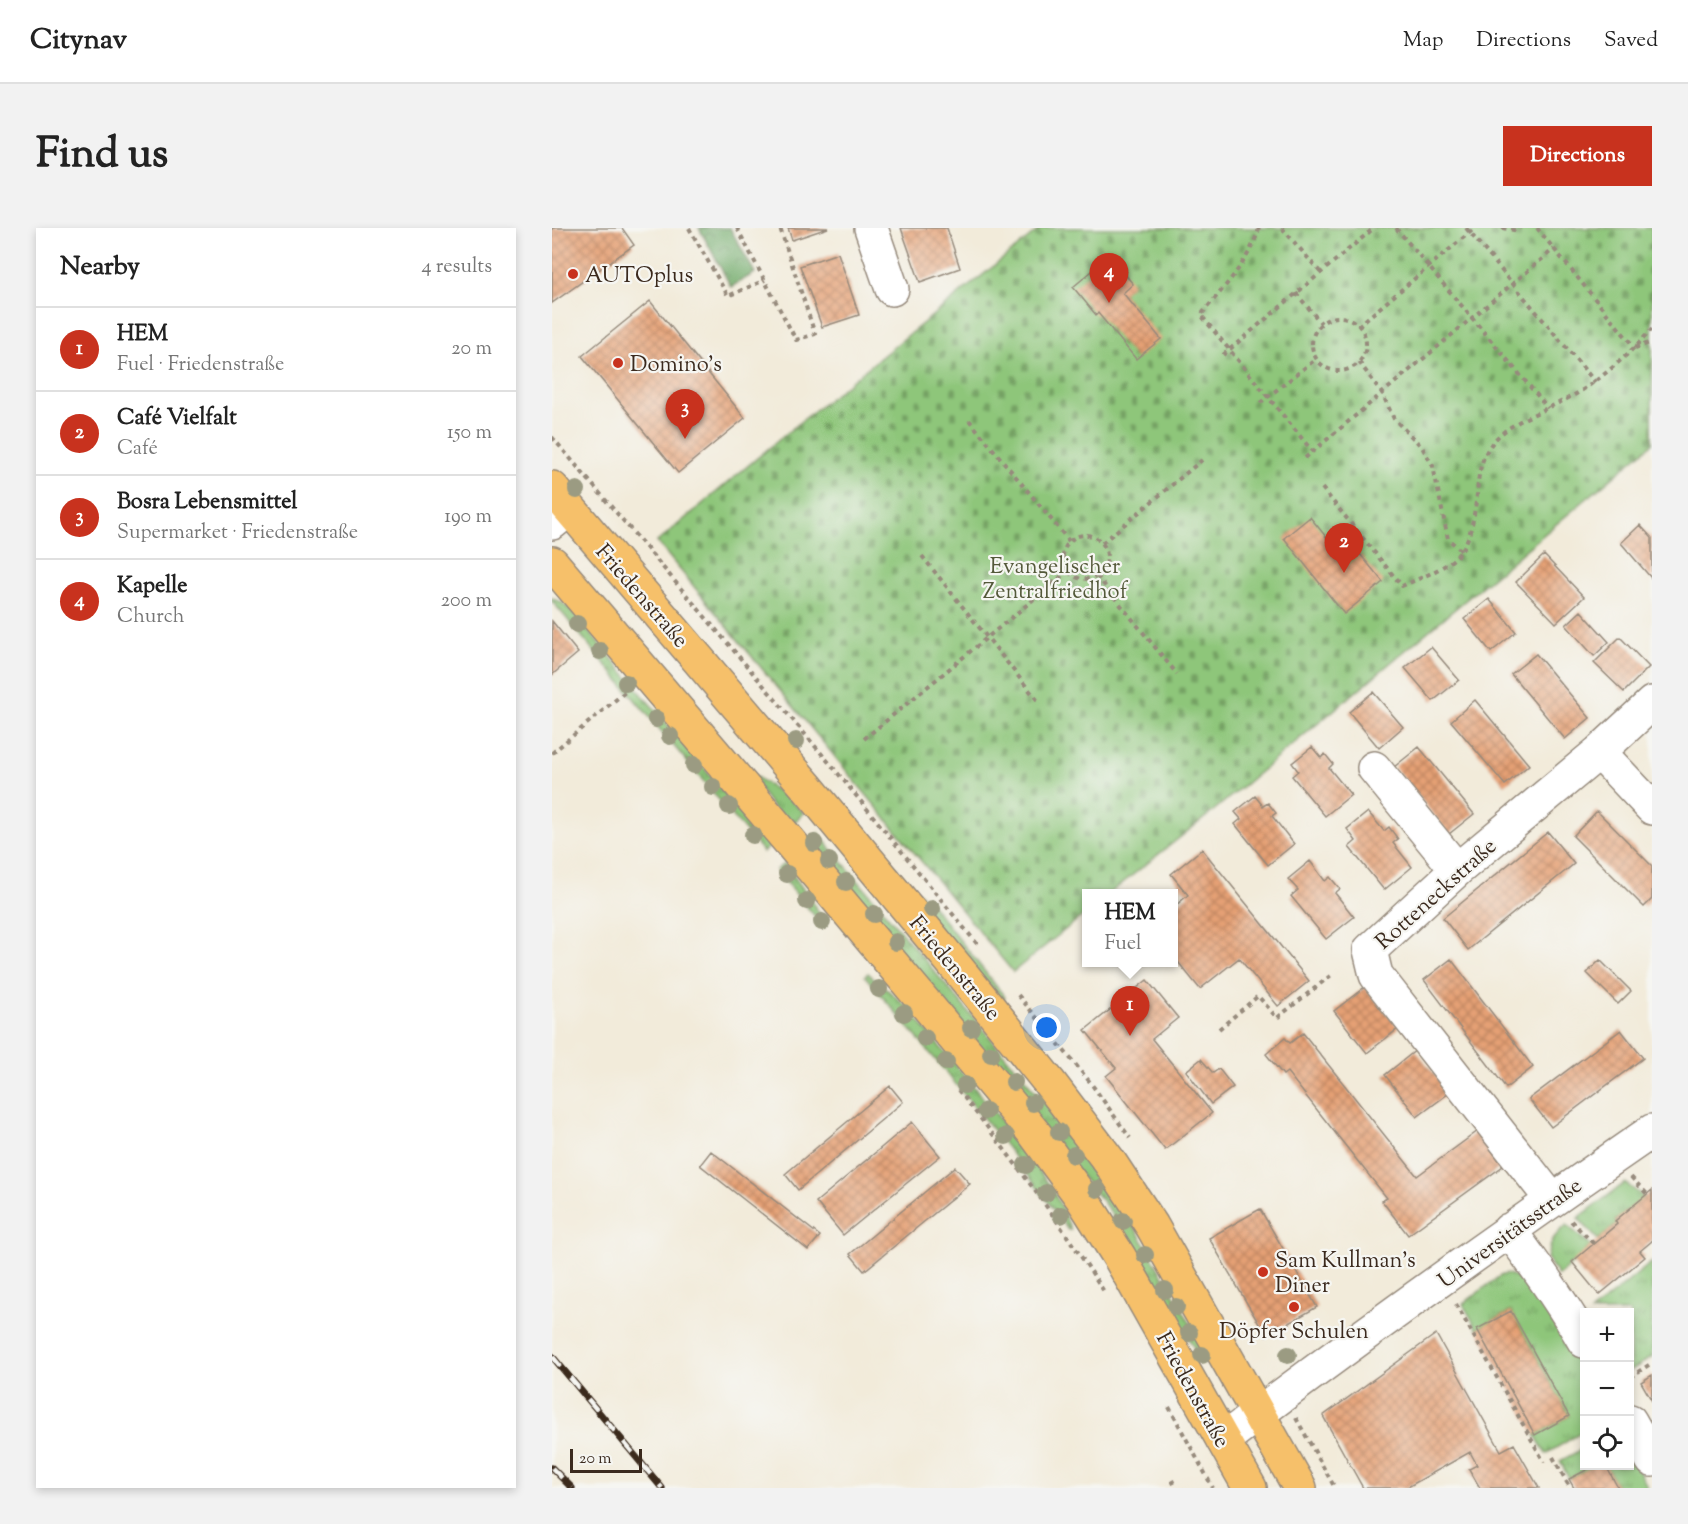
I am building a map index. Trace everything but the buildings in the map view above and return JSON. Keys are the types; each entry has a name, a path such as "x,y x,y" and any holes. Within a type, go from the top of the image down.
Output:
{"main road":[{"name":"Friedenstraße","path":"558,507 807,787 1063,1100 1109,1161 1152,1226 1300,1488"},
{"name":"Friedenstraße","path":"552,563 1035,1134 1082,1198 1120,1258 1250,1488"}],"street":[{"path":"871,228 892,289"},
{"name":"Rotteneckstraße","path":"1561,1209 1376,975 1370,950 1457,870 1599,752 1652,703"},
{"path":"1599,752 1652,808"},
{"path":"1374,768 1457,870"},
{"name":"Universitätsstraße","path":"1222,1440 1509,1230 1561,1209 1652,1131"},
{"path":"1509,1230 1558,1298 1580,1334"},
{"path":"1634,1429 1652,1460"}],"path":[{"path":"689,228 728,296 765,279"},
{"path":"737,228 796,340 815,334 780,228"},
{"path":"1259,228 1240,266 1201,315 1313,452"},
{"path":"1282,228 1321,273"},
{"path":"1223,355 1374,228"},
{"path":"1396,228 1548,408"},
{"path":"1466,228 1595,382"},
{"path":"1358,326 1475,228"},
{"path":"1502,228 1514,230 1521,228"},
{"path":"1537,228 1635,348"},
{"path":"1305,458 1554,249"},
{"path":"1296,293 1321,323"},
{"path":"1336,317 1344,318 1358,326 1365,340 1363,355 1359,362 1345,370 1337,371 1322,365 1316,359 1312,344 1316,329 1321,323 1336,317"},
{"path":"1322,488 1402,586 1452,560 1462,551 1472,527 1482,463 1490,446 1504,432 1595,382 1635,348 1652,329"},
{"path":"1635,348 1652,342"},
{"path":"1260,403 1316,359"},
{"path":"1359,362 1382,393 1394,419 1422,447 1432,466 1448,539 1462,551"},
{"path":"969,420 1069,541"},
{"path":"1102,543 1202,460"},
{"path":"1090,535 1102,543 1107,557 1102,571 1097,576 1078,578 1068,571 1064,565 1063,552 1075,536 1090,535"},
{"path":"922,556 1038,701"},
{"path":"864,739 1068,571"},
{"path":"1097,576 1177,674"},
{"path":"552,753 626,692 618,684"},
{"path":"1219,1029 1258,996 1277,1018 1334,973"},
{"path":"952,1083 1019,1167 1110,1301"},
{"path":"1629,1174 1647,1194"},
{"path":"1561,1209 1594,1244"},
{"path":"1441,1281 1544,1462"},
{"path":"1634,1374 1652,1363"},
{"path":"1166,1401 1213,1488"},
{"path":"1553,1456 1570,1488"},
{"path":"1172,1480 1176,1488"}],"green space":[{"path":"699,228 730,228 755,273 731,287"},
{"name":"Evangelischer Zentralfriedhof","path":"1041,228 1652,228 1652,444 1212,812 1115,889 1082,889 1082,916 1013,972 657,542 793,428"},
{"path":"552,598 572,611 735,805 772,845 763,852 552,601"},
{"path":"744,769 787,797 804,813 788,828"},
{"path":"848,809 911,887 928,900 1005,997 1001,1000 838,816"},
{"path":"818,833 1055,1115 1137,1231 1209,1356 1203,1363 1144,1263 1104,1203 803,846"},
{"path":"785,863 827,924 824,927 776,870"},
{"path":"868,973 906,1006 997,1115 1050,1186 1071,1230 1068,1230 970,1101 865,976"},
{"path":"1625,1183 1644,1197 1615,1221 1617,1224 1598,1240 1578,1218"},
{"path":"1567,1225 1591,1246 1558,1276 1547,1258 1553,1239"},
{"path":"1652,1262 1652,1357 1634,1368 1634,1308 1596,1308"},
{"path":"1507,1274 1515,1276 1524,1283 1542,1304 1580,1368 1580,1433 1546,1454 1535,1435 1569,1416 1511,1311 1477,1329 1463,1304 1500,1276"},
{"path":"1580,1450 1580,1470 1586,1470 1569,1479 1560,1461"},
{"path":"1634,1462 1648,1488 1618,1488 1608,1470 1634,1470"}],"railway":[{"path":"552,1356 662,1488"},
{"path":"552,1468 572,1488"}],"place":[{"name":"AUTOplus","path":"573,274"},
{"name":"Kapelle","path":"1109,303"},
{"name":"Domino's","path":"618,363"},
{"name":"Bosra Lebensmittel","path":"685,439"},
{"name":"Café Vielfalt","path":"1344,573"},
{"name":"HEM","path":"1130,1036"},
{"name":"Sam Kullman's Diner","path":"1263,1272"},
{"name":"Döpfer Schulen","path":"1294,1307"}]}
